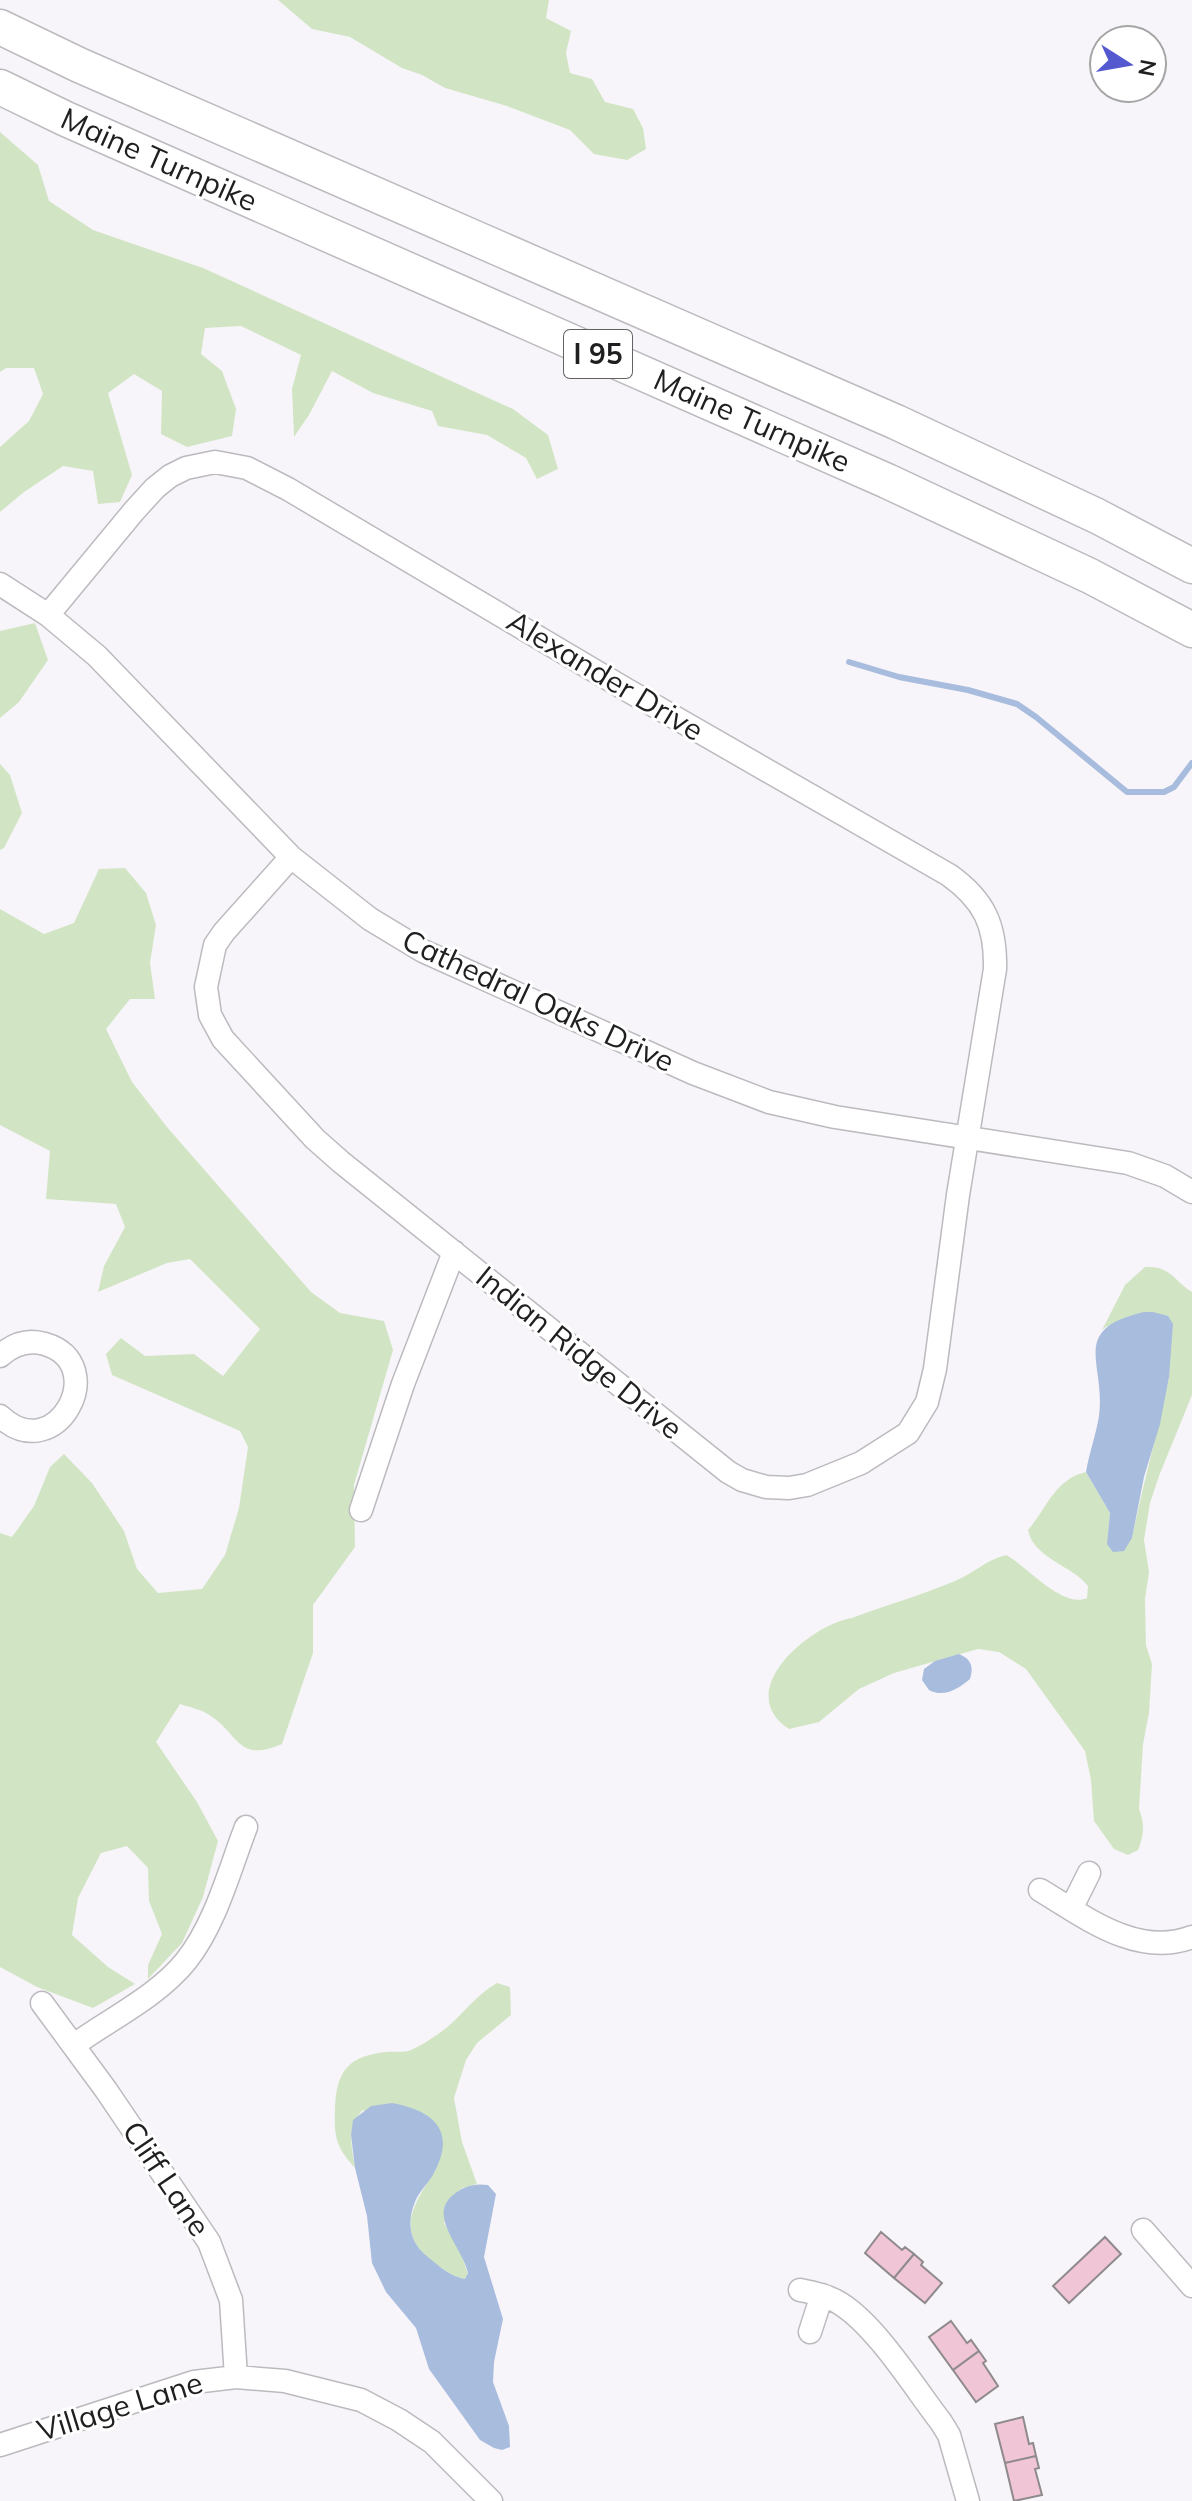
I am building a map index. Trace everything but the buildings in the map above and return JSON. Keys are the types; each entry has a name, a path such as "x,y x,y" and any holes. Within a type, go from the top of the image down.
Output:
{"highway":[{"name":"Maine Turnpike","path":"0,27 79,65 896,422 1097,516 1192,566"},
{"name":"Maine Turnpike","path":"0,87 109,139 887,481 1090,576 1192,630"}],"street":[{"name":"Alexander Drive","path":"48,615 134,511 170,476 199,464 215,462 247,468 288,489 966,887 988,918 995,959 967,1138"},
{"name":"Cathedral Oaks Drive","path":"0,584 48,615 114,673 291,857 370,919 423,951 740,1092 791,1107 1128,1163 1165,1176 1192,1192"},
{"name":"Indian Ridge Drive","path":"291,857 215,945 206,987 210,1015 223,1039 315,1139 728,1472 742,1480 766,1487 807,1485 840,1473 899,1440 914,1426 927,1402 935,1369 967,1138"},
{"path":"361,1510 403,1384 454,1252"},
{"path":"0,1416 20,1428 35,1430 49,1426 70,1407 76,1387 74,1373 67,1360 51,1346 30,1342 1,1352"},
{"path":"74,2045 164,1982 187,1960 210,1922 246,1827"},
{"path":"1071,1909 1089,1873"},
{"path":"1040,1890 1108,1930 1135,1940 1172,1943 1192,1937"},
{"name":"Cliff Lane","path":"42,2003 198,2223 215,2254 231,2300 236,2377"},
{"path":"1143,2230 1192,2286"},
{"path":"810,2332 811,2292 832,2299 855,2315 949,2435 968,2501"},
{"name":"Village Lane","path":"0,2445 194,2382 236,2377 285,2381 361,2400 399,2420 432,2442 491,2501"}],"green space":[{"path":"278,0 549,0 546,18 571,31 566,53 570,73 592,79 605,102 633,109 643,128 646,149 627,160 594,154 570,130 507,106 445,88 402,68 350,37 312,29"},
{"path":"0,132 38,165 49,201 93,230 203,268 513,409 548,435 558,469 537,479 526,458 487,435 438,426 432,411 373,393 332,371 294,437 292,389 301,355 241,326 205,328 201,354 222,371 236,409 232,436 187,447 161,434 162,391 134,374 108,393 132,475 120,502 98,504 93,471 63,466 0,512 0,447 29,421 43,394 34,368 6,368 0,372"},
{"path":"35,623 48,660 19,702 0,718 0,631"},
{"path":"0,764 10,775 22,813 4,848 0,850"},
{"path":"125,868 146,893 156,925 150,963 155,999 130,999 106,1029 132,1082 167,1127 311,1292 340,1313 384,1321 393,1350 354,1485 355,1547 313,1605 313,1653 282,1744 267,1749 248,1748 211,1716 180,1704 156,1742 197,1802 218,1841 203,1897 182,1943 148,1979 148,1965 162,1934 149,1901 148,1868 127,1846 101,1853 78,1898 72,1935 108,1967 135,1984 93,2008 37,1987 0,1967 0,1533 12,1537 34,1506 50,1467 64,1454 92,1483 124,1531 137,1569 158,1593 202,1589 225,1555 239,1508 248,1447 240,1431 112,1375 106,1354 121,1338 145,1356 194,1354 223,1376 260,1329 190,1259 167,1263 98,1292 104,1266 125,1227 116,1204 46,1199 50,1151 0,1125 0,909 44,934 74,923 99,869"},
{"path":"1145,1267 1166,1271 1192,1292 1192,1395 1150,1503 1144,1540 1149,1572 1145,1599 1146,1645 1152,1664 1139,1809 1143,1834 1138,1850 1128,1855 1114,1849 1094,1821 1085,1751 1026,1669 999,1652 978,1649 894,1673 859,1689 819,1722 789,1729 773,1714 769,1696 773,1679 783,1662 817,1633 835,1623 955,1581 1006,1555 1056,1592 1077,1600 1087,1598 1088,1586 1037,1548 1028,1530 1059,1488 1086,1472 1110,1513 1108,1537 1132,1538 1169,1377 1107,1326 1102,1330 1125,1285"},
{"path":"497,1983 510,1987 511,2015 477,2043 466,2060 454,2098 462,2142 477,2184 462,2188 444,2223 459,2248 468,2274 465,2279 452,2275 432,2261 413,2239 411,2228 415,2205 436,2169 363,2110 352,2131 355,2168 337,2140 336,2094 342,2074 354,2061 373,2054 408,2051 419,2046 450,2025"}],"water":[{"path":"1144,1312 1168,1316 1173,1324 1169,1377 1132,1538 1124,1551 1113,1552 1107,1544 1110,1513 1086,1472 1099,1416 1096,1350 1098,1339 1106,1328 1121,1319"},
{"path":"959,1654 970,1664 970,1679 945,1693 929,1690 922,1680 924,1669 935,1661"},
{"path":"392,2103 428,2116 441,2132 441,2156 412,2210 411,2232 422,2252 450,2274 465,2279 468,2273 465,2263 445,2222 446,2203 457,2192 474,2185 488,2185 496,2194 484,2257 503,2319 493,2382 509,2426 510,2447 502,2450 480,2440 429,2369 416,2328 386,2292 372,2263 367,2216 355,2168 351,2135 353,2120 371,2106"}],"waterway":[{"path":"849,662 899,677 968,690 1017,704 1127,792 1164,792 1174,787 1192,763"}]}
